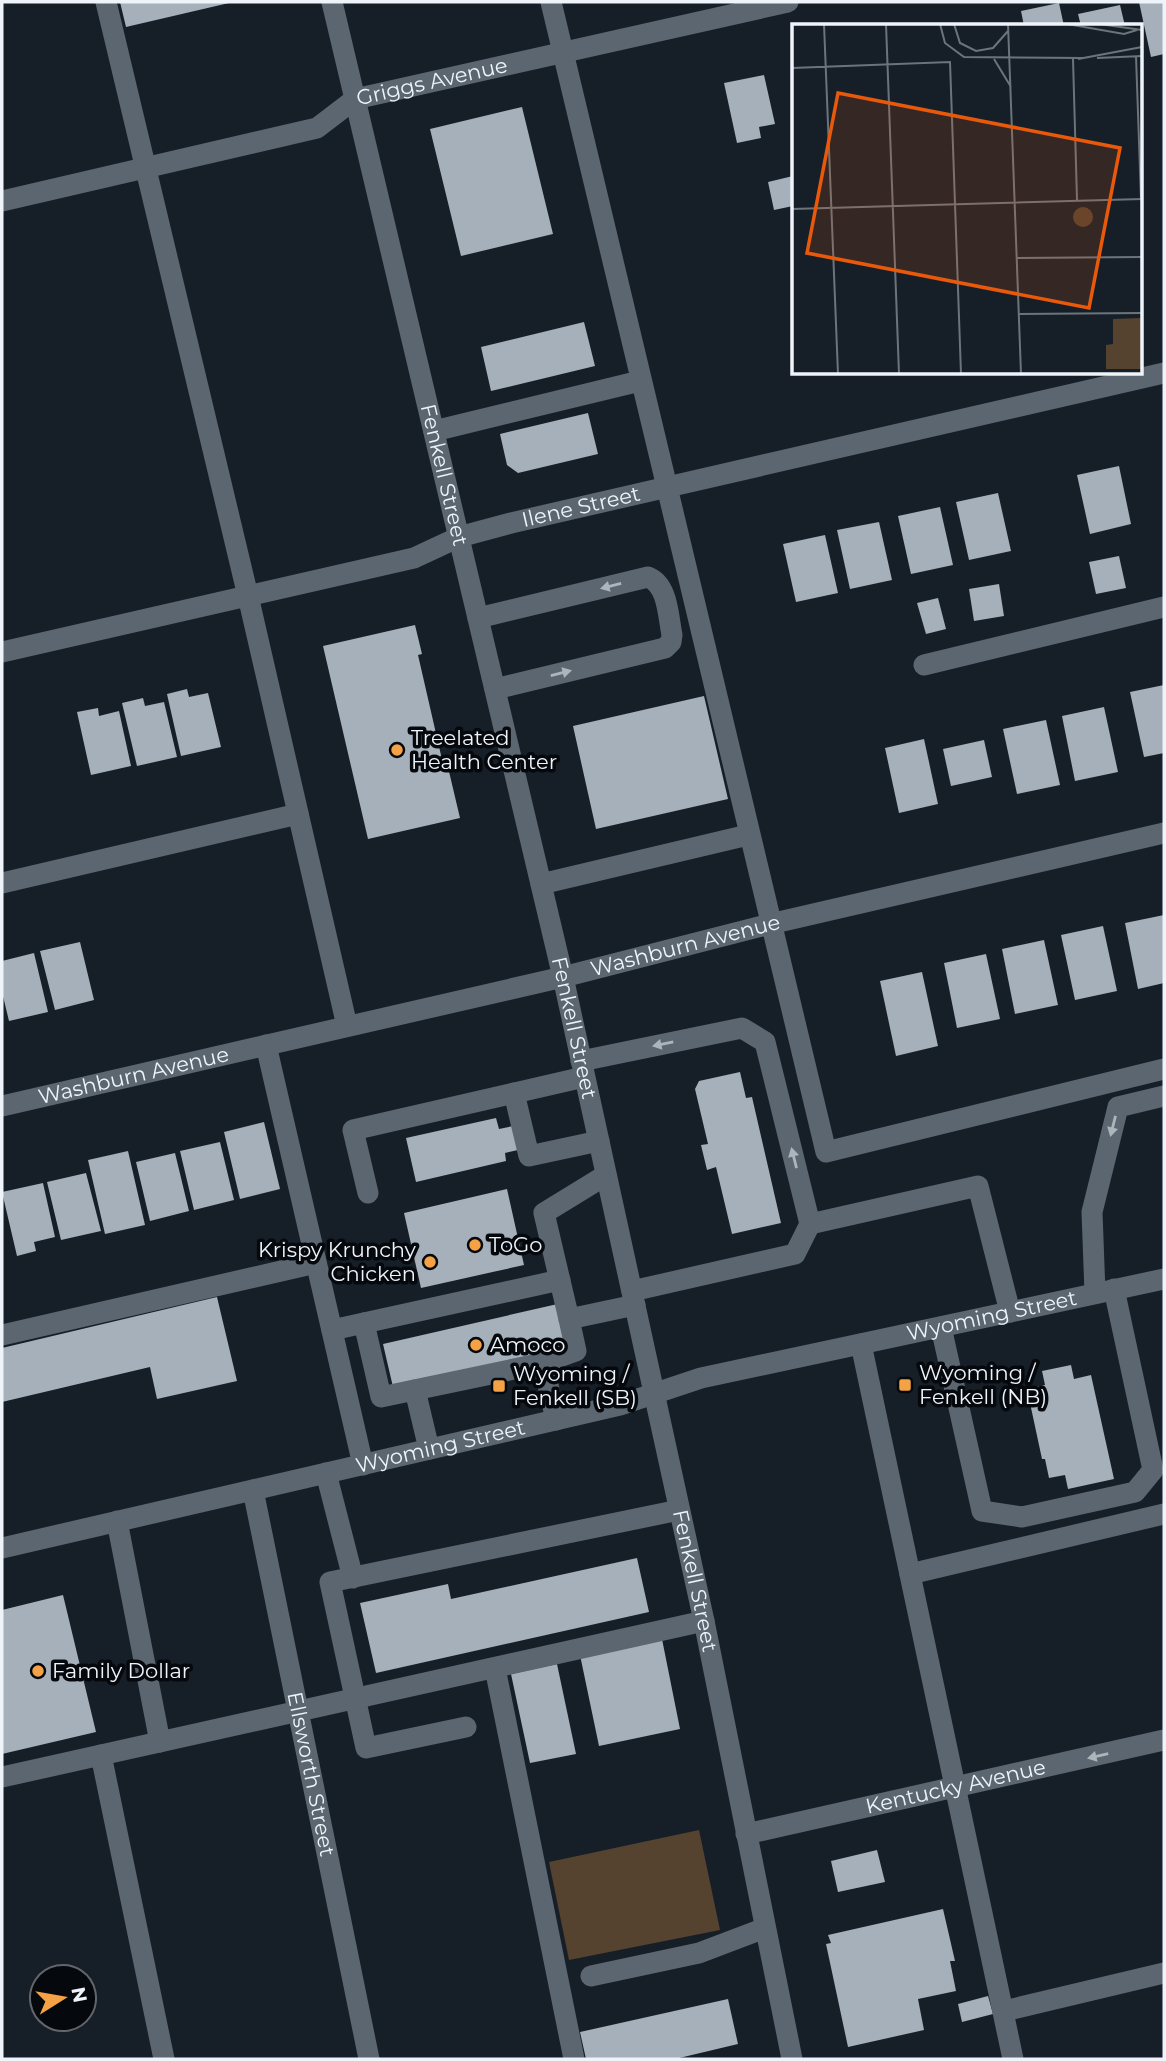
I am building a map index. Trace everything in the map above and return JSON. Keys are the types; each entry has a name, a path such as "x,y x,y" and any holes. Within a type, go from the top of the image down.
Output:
{"street":[{"path":"106,2 248,596 347,1027"},
{"name":"Fenkell Street","path":"332,2 563,976 704,1621 792,2059"},
{"path":"551,2 748,835 826,1152 1164,1069"},
{"name":"Griggs Avenue","path":"2,201 317,128 355,99 788,2"},
{"name":"Ilene Street","path":"2,652 414,558 459,537 511,523 1164,373"},
{"path":"434,431 640,381"},
{"path":"478,618 648,577 656,580 662,589 672,635 671,642 665,648 495,689"},
{"path":"924,665 1164,607"},
{"path":"2,883 298,814"},
{"name":"Washburn Avenue","path":"2,1106 563,976 770,924 1164,834"},
{"path":"541,884 748,835"},
{"path":"368,1193 353,1130 514,1093 583,1069 742,1028 765,1042 810,1224 795,1254 633,1298 569,1319"},
{"path":"266,1045 363,1465"},
{"path":"514,1093 529,1156 598,1141"},
{"path":"941,1327 982,1511 1022,1517 1135,1492 1153,1470 1104,1291 1092,1212 1118,1107 1164,1096"},
{"path":"364,1322 381,1397 543,1363 576,1351 544,1213 606,1175"},
{"path":"810,1224 978,1186 1010,1312"},
{"path":"2,1335 316,1263"},
{"name":"Wyoming Street","path":"2,1548 620,1405 701,1378 1164,1279"},
{"path":"332,1330 560,1280"},
{"path":"861,1344 1013,2059"},
{"path":"543,1363 556,1420"},
{"path":"415,1390 429,1450"},
{"path":"326,1473 353,1578"},
{"name":"Ellsworth Street","path":"253,1490 369,2059"},
{"path":"466,1727 366,1748 330,1582 679,1510"},
{"path":"910,1574 1164,1514"},
{"path":"117,1521 160,1742"},
{"path":"2,1777 704,1621"},
{"path":"495,1668 574,2059"},
{"name":"Kentucky Avenue","path":"746,1834 1164,1740"},
{"path":"101,1755 164,2059"},
{"path":"591,1976 699,1954 765,1928"},
{"path":"1003,2011 1164,1973"}],"shaded area":[{"path":"699,1830 720,1930 569,1960 549,1862"}],"building":[{"path":"120,2 229,2 229,3 126,27"},
{"path":"1139,2 1164,2 1164,54 1151,57"},
{"path":"1059,3 1064,24 1024,24 1021,11"},
{"path":"1120,5 1125,24 1080,24 1078,14"},
{"path":"764,75 775,124 759,127 761,138 737,143 724,83"},
{"path":"522,107 553,234 461,256 430,129"},
{"path":"792,176 792,206 774,210 768,182"},
{"path":"584,322 595,366 491,391 481,347"},
{"path":"588,413 598,454 518,473 507,465 500,434"},
{"path":"1119,466 1131,524 1090,534 1077,475"},
{"path":"998,493 1011,551 969,560 956,502"},
{"path":"940,507 953,565 911,574 898,516"},
{"path":"879,522 892,580 850,589 837,530"},
{"path":"825,535 838,593 796,602 783,544"},
{"path":"1119,556 1126,588 1096,594 1089,562"},
{"path":"999,584 1004,616 974,621 969,589"},
{"path":"938,598 946,629 926,634 917,603"},
{"path":"415,625 422,654 418,655 443,764 447,763 460,818 368,839 323,646"},
{"path":"1164,685 1164,753 1144,757 1130,692"},
{"path":"187,689 189,697 208,693 221,747 181,756 167,694"},
{"path":"704,696 728,799 596,829 573,726"},
{"path":"143,698 145,706 164,702 177,757 137,766 122,703"},
{"path":"1104,707 1118,772 1075,781 1062,716"},
{"path":"98,708 99,716 119,711 131,766 91,775 77,712"},
{"path":"1046,720 1060,785 1017,794 1003,729"},
{"path":"924,739 938,804 899,813 885,748"},
{"path":"984,740 992,777 951,786 943,749"},
{"path":"1164,915 1164,983 1138,989 1125,923"},
{"path":"1103,926 1117,991 1075,1000 1061,935"},
{"path":"1044,940 1058,1005 1015,1014 1002,949"},
{"path":"80,942 94,1000 55,1010 40,951"},
{"path":"34,953 48,1012 9,1021 2,992 2,961"},
{"path":"986,954 1000,1019 957,1028 944,963"},
{"path":"922,972 938,1046 896,1056 880,981"},
{"path":"740,1072 746,1098 752,1097 781,1223 732,1234 716,1167 707,1170 701,1145 708,1144 695,1089 699,1081"},
{"path":"496,1118 499,1129 513,1126 518,1150 505,1153 506,1161 416,1182 406,1138"},
{"path":"264,1122 280,1189 240,1199 224,1132"},
{"path":"220,1142 234,1200 194,1210 180,1151"},
{"path":"128,1151 145,1225 105,1234 88,1160"},
{"path":"175,1153 189,1211 150,1221 136,1162"},
{"path":"86,1173 101,1231 61,1240 47,1182"},
{"path":"43,1183 55,1237 34,1242 36,1251 17,1256 2,1192"},
{"path":"507,1189 524,1265 421,1288 404,1213"},
{"path":"217,1297 237,1381 157,1399 150,1367 2,1402 2,1348"},
{"path":"562,1303 571,1346 393,1387 383,1344"},
{"path":"1071,1365 1074,1379 1091,1375 1114,1479 1068,1489 1065,1475 1049,1478 1045,1459 1042,1459 1027,1389 1045,1385 1042,1371"},
{"path":"637,1558 649,1612 376,1673 360,1603 448,1584 451,1599"},
{"path":"63,1595 96,1732 2,1754 2,1610"},
{"path":"662,1639 680,1729 599,1746 580,1655"},
{"path":"557,1664 576,1754 530,1763 511,1674"},
{"path":"877,1850 885,1882 838,1892 831,1861"},
{"path":"943,1909 955,1961 950,1961 956,1991 918,1999 924,2030 848,2047 826,1944 831,1943 828,1935"},
{"path":"988,1996 993,2014 962,2022 958,2004"},
{"path":"728,1999 738,2044 675,2059 586,2059 580,2032"}],"place":[{"name":"Treelated Health Center","path":"397,750"},
{"name":"ToGo","path":"475,1245"},
{"name":"Krispy Krunchy Chicken","path":"430,1262"},
{"name":"Amoco","path":"476,1345"},
{"name":"Wyoming / Fenkell (NB)","path":"905,1385"},
{"name":"Wyoming / Fenkell (SB)","path":"499,1386"},
{"name":"Family Dollar","path":"38,1671"}]}
